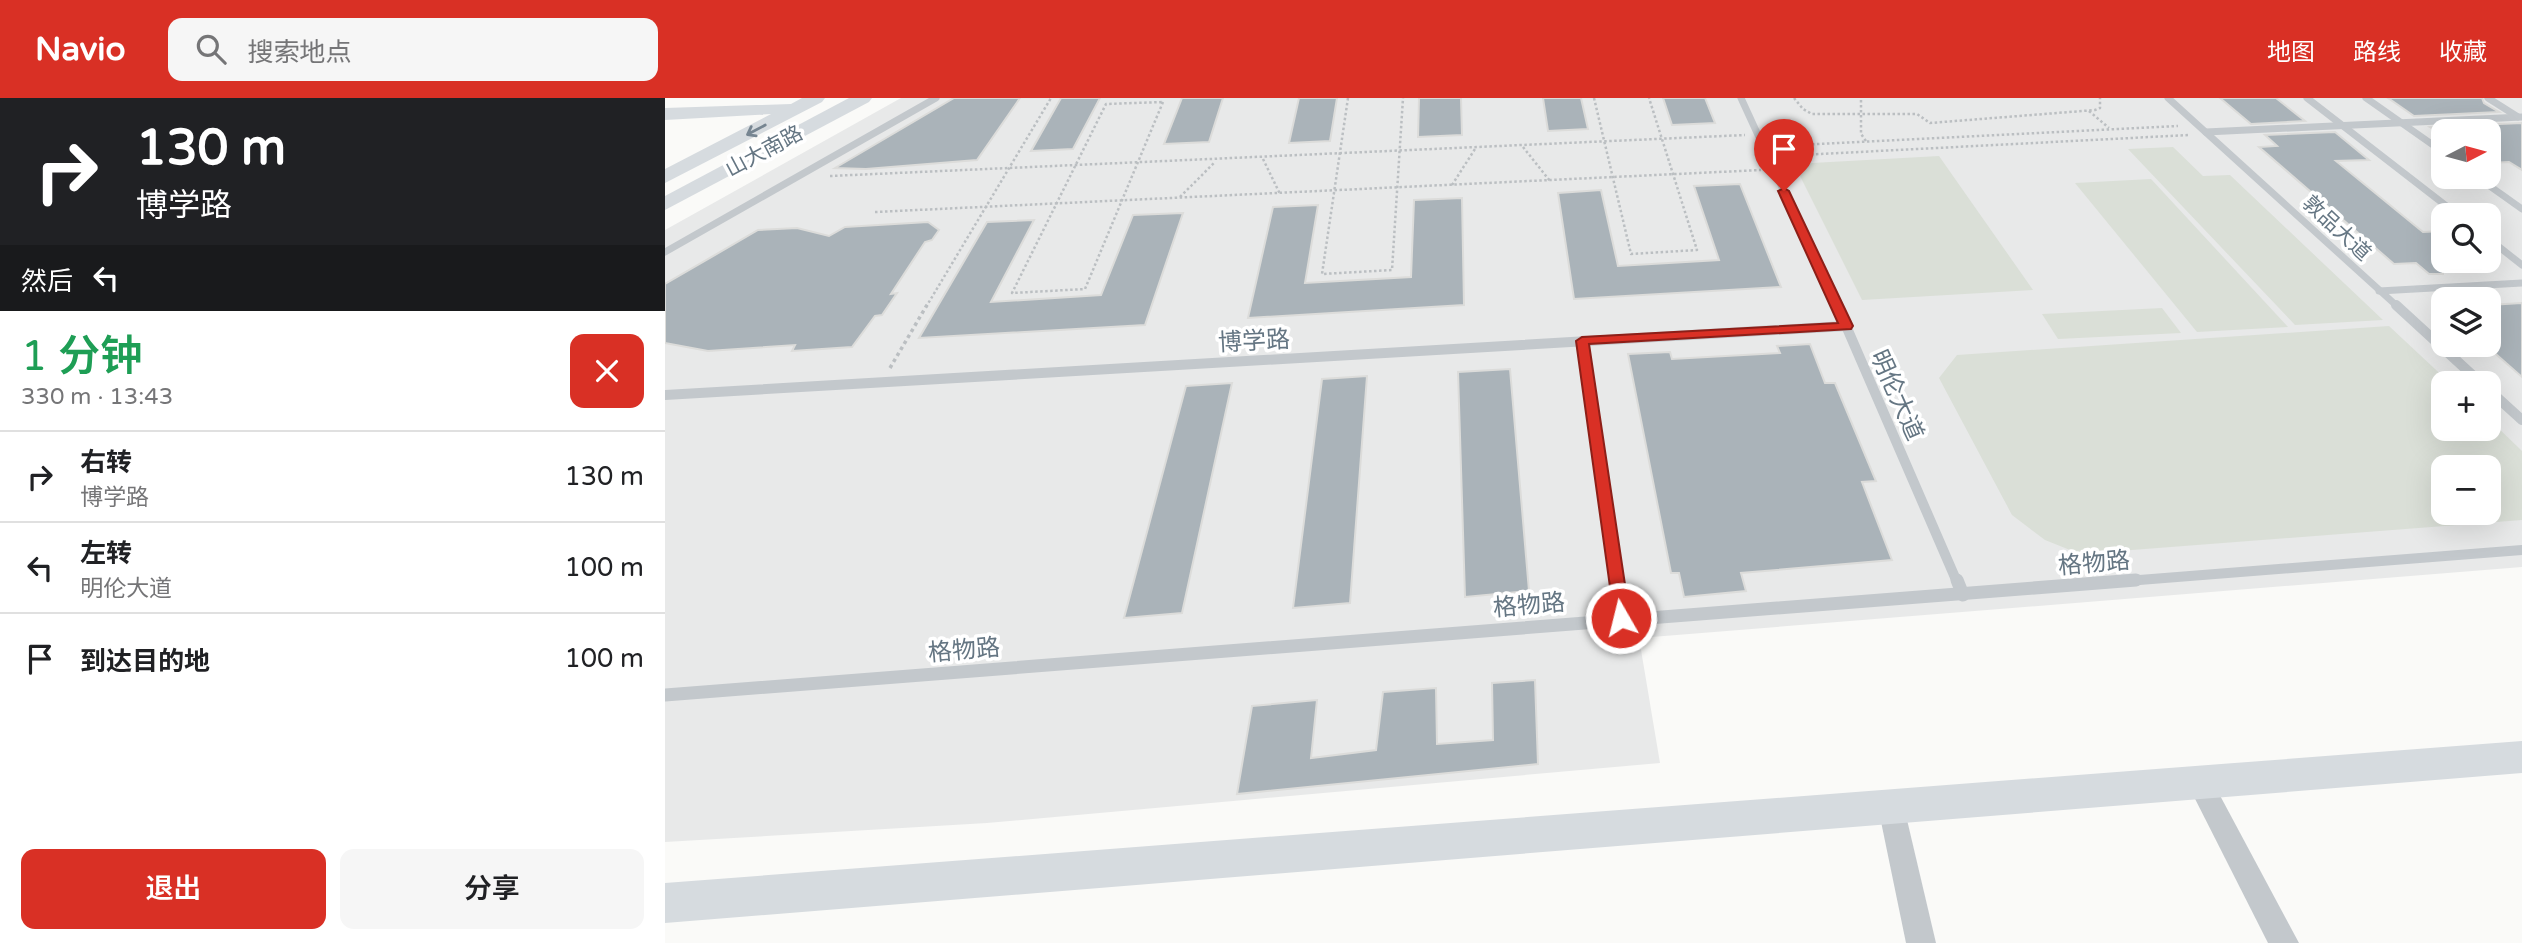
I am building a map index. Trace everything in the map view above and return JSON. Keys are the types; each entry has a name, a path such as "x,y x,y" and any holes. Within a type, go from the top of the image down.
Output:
{"main road":[{"name":"山大南路","path":"665,177 816,98"},
{"name":"山大南路","path":"665,204 863,98"},
{"path":"665,114 799,107"},
{"path":"665,903 2522,757"}],"street":[{"path":"2200,783 2284,943"},
{"path":"1891,807 1921,943"}],"lane":[{"path":"665,252 936,98"},
{"name":"明伦大道","path":"1741,98 1846,326 1963,595"},
{"name":"敦品大道","path":"2168,98 2468,371"},
{"path":"2307,98 2443,203"},
{"path":"2366,98 2431,143"},
{"path":"2488,98 2520,118"},
{"path":"2207,133 2520,118"},
{"path":"2494,189 2522,209"},
{"path":"2501,248 2522,265"},
{"path":"2379,290 2522,282"},
{"name":"博学路","path":"665,395 1846,326"},
{"path":"1582,341 1621,618"},
{"path":"2501,401 2522,421"},
{"name":"格物路","path":"665,695 1621,618 1963,595 2522,550"}],"path":[{"path":"882,382 1051,98"},
{"path":"1348,98 1322,274 1392,270 1403,98"},
{"path":"1594,98 1631,254 1697,250 1649,98"},
{"path":"1794,98 1803,109 1812,114 1917,114 1930,123 2089,111 2100,108 2100,98"},
{"path":"1861,100 1861,134 1867,142"},
{"path":"1163,102 1085,289 1012,293 1074,167 1106,104 1163,102"},
{"path":"2089,111 2110,129"},
{"path":"1763,147 2198,125"},
{"path":"1768,157 2207,133"},
{"path":"798,177 1263,159 1758,135"},
{"path":"1523,147 1549,181"},
{"path":"1452,185 1475,149"},
{"path":"1263,159 1280,194"},
{"path":"1179,198 1215,161"},
{"path":"874,212 1774,169"}],"shaded area":[{"path":"901,98 2522,98 2522,567 1639,638 1660,763 987,823 665,842 665,230"},
{"path":"2173,147 2203,176 2230,175 2383,320 2295,325 2128,149"},
{"path":"1939,156 2033,290 1862,300 1794,164"},
{"path":"2151,179 2288,327 2197,332 2075,183"},
{"path":"2162,308 2181,333 2058,339 2042,314"},
{"path":"2389,326 2437,371 2431,371 2431,441 2501,441 2501,431 2522,451 2522,520 2501,522 2501,455 2431,455 2431,525 2457,525 2080,554 2045,540 2012,515 1939,378 1957,355"}],"building":[{"path":"954,98 1020,98 977,160 866,169 835,168"},
{"path":"1061,98 1100,98 1073,149 1031,151"},
{"path":"1182,98 1223,98 1209,142 1164,144"},
{"path":"1299,98 1337,98 1330,141 1289,143"},
{"path":"1419,98 1461,98 1462,135 1418,137"},
{"path":"1543,98 1581,98 1588,129 1548,131"},
{"path":"1663,98 1705,98 1715,123 1672,125"},
{"path":"2220,98 2276,98 2305,121 2251,124"},
{"path":"2388,98 2482,98 2484,103 2499,112 2414,116"},
{"path":"2522,123 2522,170 2509,162 2501,162 2501,124"},
{"path":"2335,132 2369,160 2336,161 2423,232 2431,232 2431,273 2443,274 2429,274 2416,263 2394,264 2259,147 2277,146 2265,135"},
{"path":"1740,184 1781,287 1574,299 1558,193 1601,190 1618,266 1719,260 1694,186"},
{"path":"1462,198 1464,305 1248,318 1273,207 1318,205 1305,283 1411,277 1414,200"},
{"path":"1183,213 1145,325 919,338 987,222 1034,220 991,302 1101,295 1133,215"},
{"path":"928,222 939,230 932,240 925,242 891,294 897,293 882,315 875,316 852,347 792,351 795,345 708,351 665,343 665,284 758,230 797,228 829,236 845,227"},
{"path":"2522,303 2522,377 2499,357 2501,304"},
{"path":"1810,344 1825,383 1835,383 1876,481 1862,482 1892,560 1741,573 1746,591 1684,597 1679,573 1671,573 1628,354 1670,352 1672,359 1780,353 1777,346"},
{"path":"1510,369 1529,591 1465,597 1458,372"},
{"path":"1367,376 1350,603 1293,608 1322,379"},
{"path":"1232,383 1182,613 1124,618 1186,386"},
{"path":"1535,680 1538,764 1237,794 1252,706 1317,700 1311,758 1376,750 1383,692 1436,688 1437,744 1493,740 1492,683"}],"route":[{"path":"1621,618 1582,341 1846,326 1784,191"}]}
